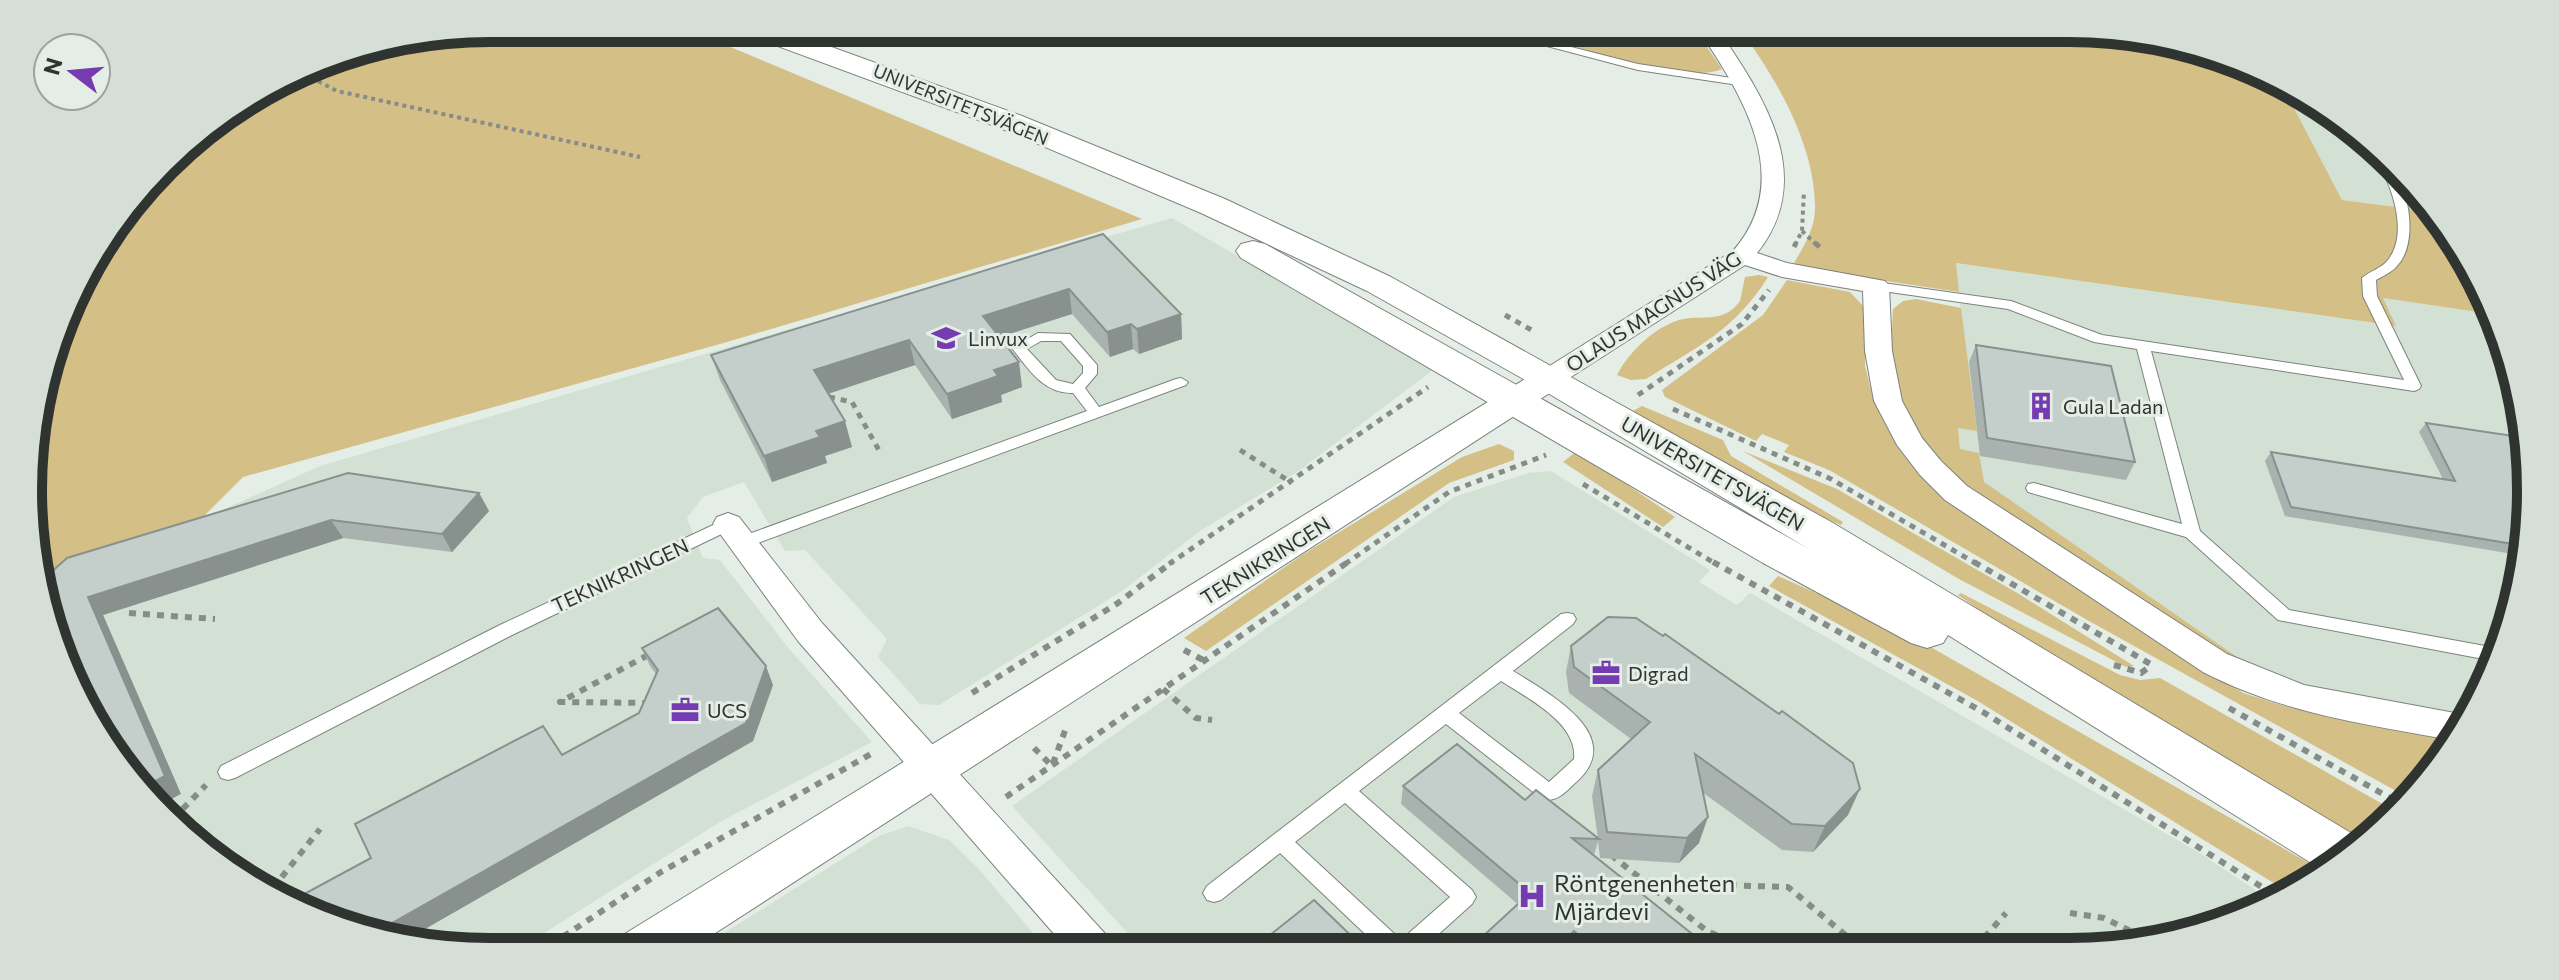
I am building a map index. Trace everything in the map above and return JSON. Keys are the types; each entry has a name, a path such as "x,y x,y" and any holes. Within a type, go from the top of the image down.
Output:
{"main road":[{"name":"UNIVERSITETSVÄGEN","path":"794,42 798,43"},
{"name":"UNIVERSITETSVÄGEN","path":"795,42 921,86 1289,239 1491,345 1515,401"},
{"name":"UNIVERSITETSVÄGEN","path":"1078,151 1515,401 1818,534 2334,849"}],"street":[{"name":"OLAUS MAGNUS VÄG","path":"1515,401 1742,256 1762,231 1771,208 1773,182 1759,116 1745,83 1717,42"},
{"path":"1742,256 1782,270 1876,286 1877,359 1888,409 1910,447 1956,493 2250,684 2287,695 2450,725"},
{"name":"TEKNIKRINGEN","path":"663,938 1515,401"},
{"path":"734,534 810,632 1083,938"}],"lane":[{"path":"1539,42 1638,67 1745,83"},
{"path":"1876,286 2011,305 2099,339 2414,386 2370,296 2369,278 2394,262 2405,233 2393,180"},
{"path":"1038,337 1065,337 1090,365 1090,374 1077,388 1061,389 1049,384 1019,348 1038,337"},
{"path":"2143,346 2192,533"},
{"name":"TEKNIKRINGEN","path":"228,772 506,630 734,534 1181,382"},
{"path":"1077,388 1096,413"},
{"path":"2034,488 2192,533 2284,615 2486,653"},
{"path":"1214,893 1567,619"},
{"path":"1445,713 1549,793 1583,763 1587,749 1582,733 1500,671"},
{"path":"1345,791 1465,897 1419,938"},
{"path":"1281,841 1384,938"}],"path":[{"path":"313,79 337,91 640,157"},
{"path":"1491,345 1522,324"},
{"path":"964,699 1118,603 1205,536 1292,483 1457,368"},
{"path":"1424,389 1515,401 1555,465"},
{"path":"829,397 852,402 881,454"},
{"path":"1240,450 1292,483"},
{"path":"1580,482 1672,539 1983,712 2269,891"},
{"path":"129,613 215,619"},
{"path":"1181,649 1205,661"},
{"path":"651,654 560,702 652,703"},
{"path":"1163,689 1196,718 1212,720"},
{"path":"560,938 739,825 905,736"},
{"path":"179,812 199,789 228,772"},
{"path":"276,884 320,829"},
{"path":"1602,847 1707,931 1723,938"},
{"path":"1646,883 1788,887 1849,938"},
{"path":"1984,938 2006,913"},
{"path":"2070,913 2104,918 2134,933"}],"shaded area":[{"path":"714,42 1142,219 727,342 243,477 200,520 50,571 42,490 46,432 57,374 76,319 102,266 135,217 195,153 241,118 292,88 374,57 461,43"},
{"path":"1559,42 1704,42 1722,69 1703,73 1678,71 1617,59"},
{"path":"1748,42 2098,43 2156,51 2213,66 2290,100 2342,200 2418,210 2457,266 2480,312 2383,298 2396,326 1956,263 1959,292 1806,269 1794,263 1814,221 1813,182 1800,135 1766,68"},
{"path":"2290,100 2364,153 2418,210 2342,200"},
{"path":"1172,218 1433,370 1297,472 1200,531 1122,591 939,705 920,704 878,657 887,639 805,550 785,551 744,482 703,497 687,518 703,558 720,560 790,650 872,742 720,822 536,938 461,937 374,923 319,904 266,878 217,845 173,807 135,763 88,688 66,634 50,571 200,520 320,466"},
{"path":"1955,263 2395,326 2383,298 2480,312 2502,374 2508,403 2516,461 2516,519 2502,606 2483,661 2457,713 2269,679 1983,482 1979,453 1960,450 1958,428 1976,430"},
{"path":"1745,277 1768,277 1742,311 1714,336 1646,379 1631,380 1617,375 1629,356 1647,338 1668,324 1729,312 1740,301"},
{"path":"1787,280 1850,292 1865,308 1865,366 1873,398 1889,431 1928,484 2243,693 2291,708 2442,737 2399,793 2089,621 1829,470 1784,452 1789,445 1762,434 1756,441 1665,397 1662,390 1763,315"},
{"path":"1916,299 1961,308 1977,431 1958,428 1960,449 1979,453 1984,482 2269,679 2241,668 1958,482 1911,426 1890,372 1893,309 1903,301"},
{"path":"1642,406 1723,440 1731,456 1843,522 1841,525 1776,498 1634,416 1633,411"},
{"path":"1499,444 1514,451 1514,460 1449,483 1206,651 1184,638 1302,555 1462,457"},
{"path":"1577,451 1675,517 1663,527 1563,462"},
{"path":"1743,451 1837,489 2019,594 2134,666 2126,667 1959,579"},
{"path":"1551,471 1710,570 1699,582 1737,605 1750,593 2198,852 2262,894 2185,923 2098,937 1132,938 1012,806 1454,497 1528,473"},
{"path":"1778,576 1906,633 2313,865 2278,886 1976,700 1769,586"},
{"path":"1961,593 2120,675 2140,680 2160,678 2387,806 2353,836 2034,648 1958,595"},
{"path":"908,826 949,840 978,868 1037,938 716,938 879,836"}],"building":[{"path":"1103,234 1181,314 1137,329 1131,324 1107,332 1069,289 983,316 1019,362 994,370 998,376 947,394 909,340 814,370 845,421 816,431 820,437 764,456 711,355"},
{"name":"Gula Ladan","path":"1976,345 2111,366 2135,462 1987,438"},
{"path":"2426,423 2513,436 2517,490 2513,544 2291,507 2271,452 2455,481"},
{"path":"348,473 479,493 442,534 331,520 88,597 165,776 151,783 102,714 76,661 57,606 50,573 67,558"},
{"path":"718,608 766,666 746,723 387,926 301,896 371,858 355,824 543,726 562,755 639,713 658,670 642,648"},
{"path":"1608,617 1636,618 1663,636 1665,634 1779,714 1782,711 1853,763 1860,789 1825,826 1792,824 1695,754 1708,817 1687,838 1607,832 1598,770 1650,722 1574,667 1571,646"},
{"path":"1457,744 1525,800 1536,790 1599,839 1572,838 1697,938 1582,938 1574,931 1566,938 1481,938 1530,893 1403,786"},
{"path":"1314,900 1354,938 1266,938"}],"place":[{"name":"Linvux","path":"946,338"},
{"name":"Gula Ladan","path":"2041,406"},
{"name":"Digrad","path":"1606,673"},
{"name":"UCS","path":"685,710"},
{"name":"Röntgenenheten Mjärdevi","path":"1532,896"}]}
